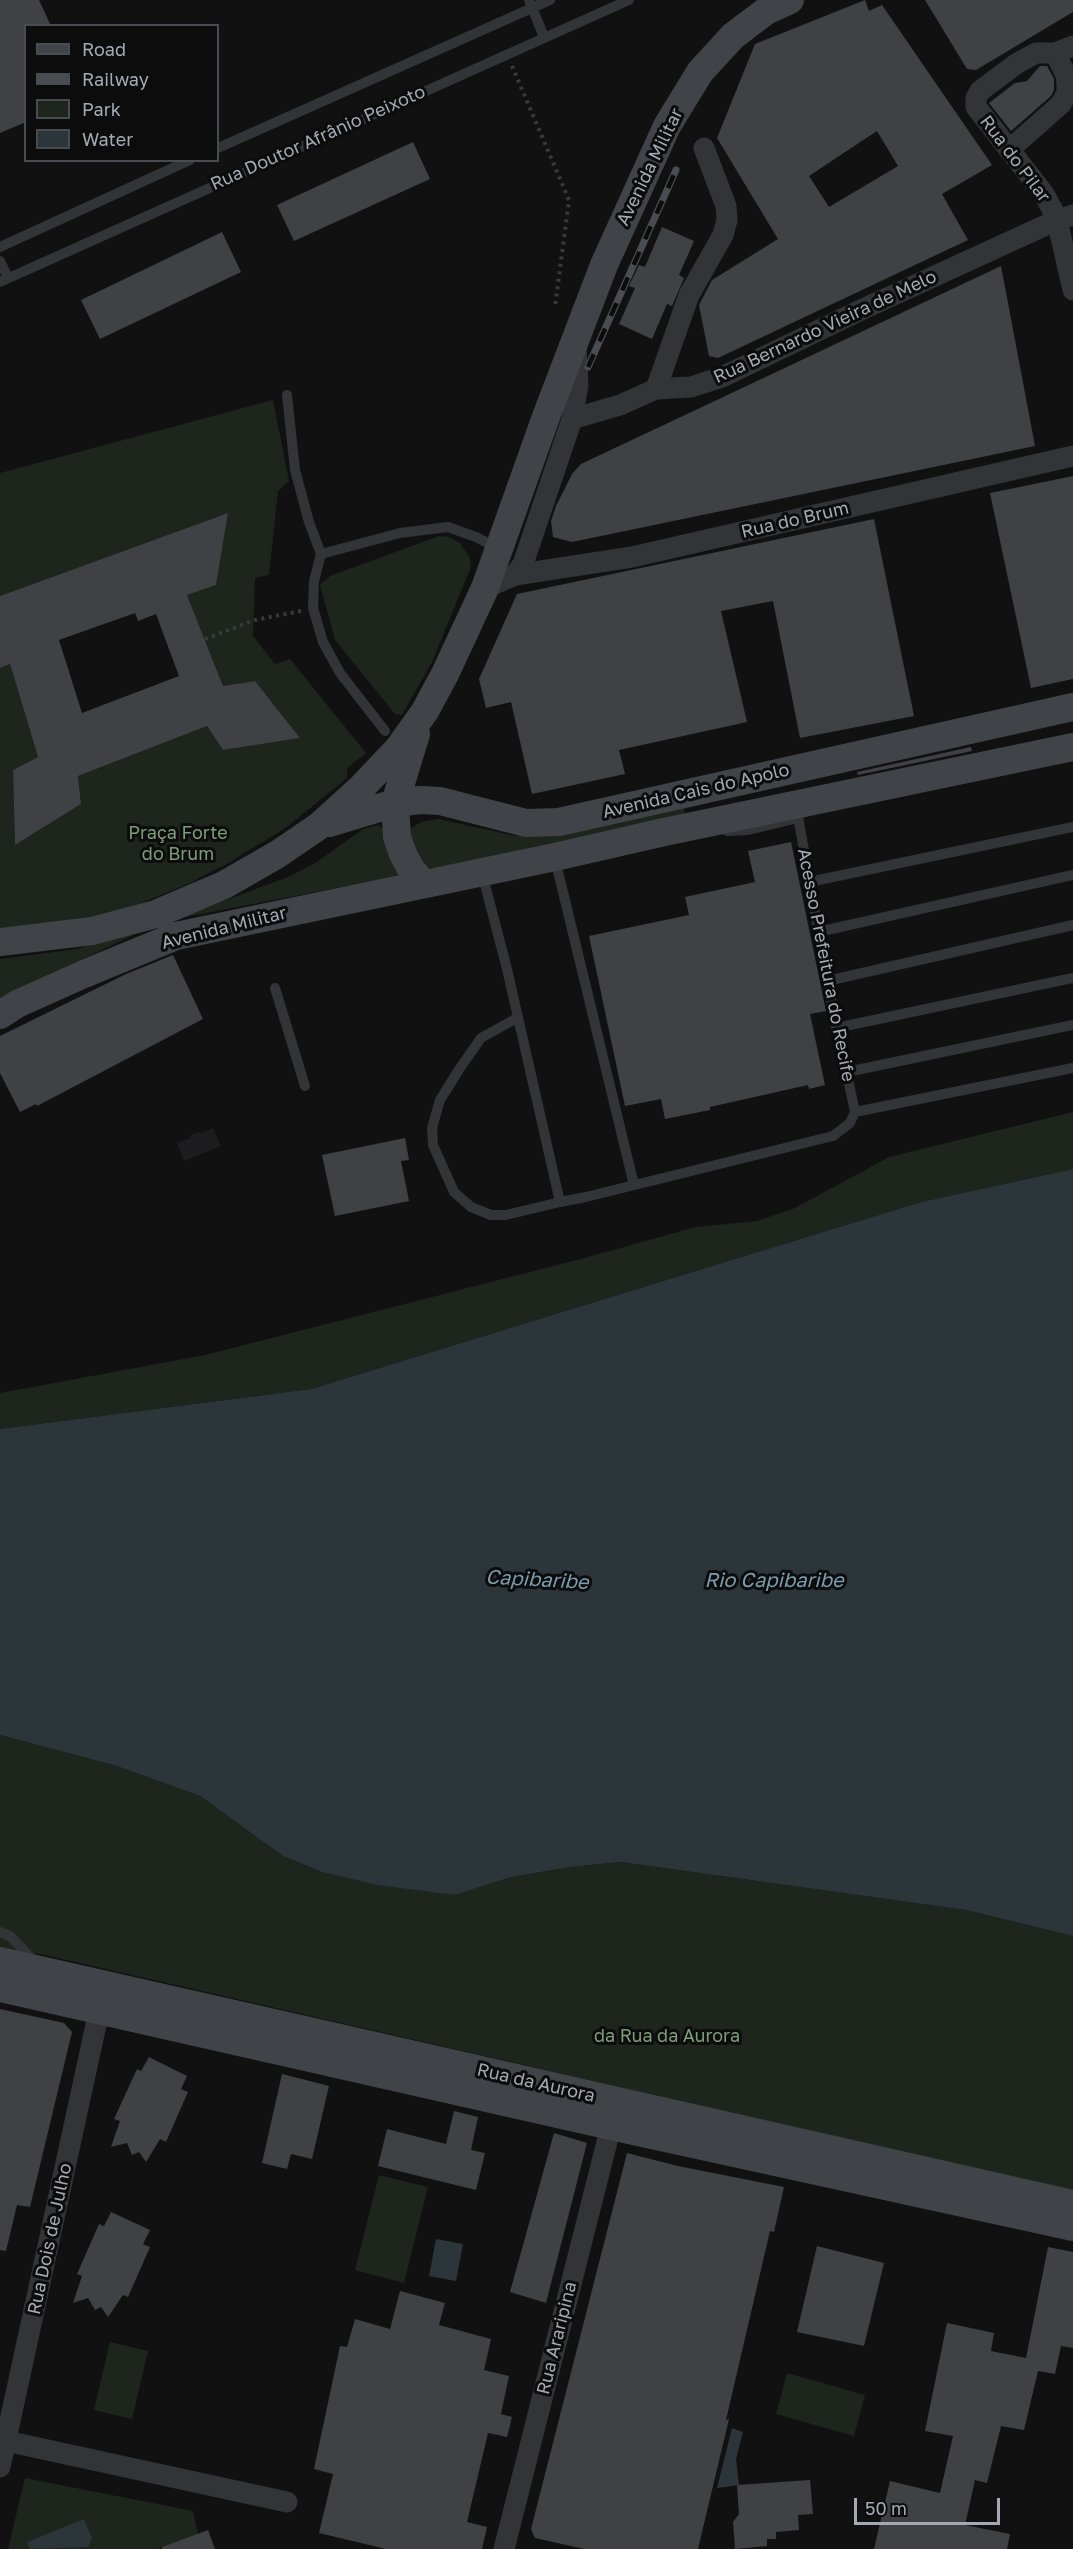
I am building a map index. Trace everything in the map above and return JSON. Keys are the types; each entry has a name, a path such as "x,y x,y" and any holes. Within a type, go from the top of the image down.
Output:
{"main road":[{"name":"Avenida Militar","path":"0,942 92,932 156,914 224,885 278,854 319,826 362,787 398,749 424,711 458,648 485,588 547,414 604,265 667,126 700,72 734,36 766,11 790,0"},
{"name":"Avenida Cais do Apolo","path":"319,826 395,803 421,800 440,801 526,823 559,822 1073,707"},
{"name":"Avenida Militar","path":"424,711 408,755 395,803 397,837 403,854 411,871 424,883"},
{"name":"Avenida Cais do Apolo","path":"424,883 482,873 711,822 796,811 1073,747"},
{"name":"Avenida Militar","path":"0,1015 17,1004 176,936 424,883"},
{"name":"Rua da Aurora","path":"0,1961 1073,2204"},
{"name":"Rua da Aurora","path":"0,1988 611,2126 1073,2227"}],"street":[{"name":"Rua do Pilar","path":"1064,49 1036,52 998,77 980,91 976,98 976,107 980,115 1065,218 1073,290"},
{"path":"1009,150 1061,104 1067,93 1064,49"},
{"path":"656,389 689,295 723,236 727,220 726,206 704,148"},
{"name":"Rua Bernardo Vieira de Melo","path":"572,419 620,405 656,389 691,387 722,377 1065,218"},
{"name":"Avenida Militar","path":"515,575 523,564 572,419 578,385 576,339"},
{"name":"Rua do Brum","path":"515,575 632,557 1073,456"},
{"path":"485,588 515,575"},
{"name":"Rua Dois de Julho","path":"0,2466 99,2011"},
{"name":"Rua Araripina","path":"504,2549 611,2126"},
{"path":"6,2441 287,2502"}],"lane":[{"name":"Rua Doutor Afrânio Peixoto","path":"219,148 531,4 550,0"},
{"name":"Rua Doutor Afrânio Peixoto","path":"0,261 4,280 629,0"},
{"path":"531,4 544,37"},
{"name":"Rua Doutor Afrânio Peixoto","path":"0,247 186,162"},
{"path":"287,396 295,470 309,522 321,554 314,581 313,608 323,642 340,673 385,731"},
{"path":"321,554 400,533 447,527 476,537 500,550"},
{"name":"Acesso Prefeitura do Recife","path":"796,811 836,1028 855,1112"},
{"path":"808,882 1073,827"},
{"path":"555,857 634,1185"},
{"path":"482,873 507,969 560,1202"},
{"path":"818,932 1073,874"},
{"path":"827,981 1073,925"},
{"path":"836,1028 1073,978"},
{"path":"275,988 304,1086"},
{"path":"517,1018 481,1038 440,1100 432,1128 433,1145 454,1192 471,1207 491,1215 506,1215 833,1136 850,1123 855,1112 1073,1068"},
{"path":"847,1072 1073,1025"},
{"path":"0,1932 10,1936 45,1972"}],"path":[{"path":"507,54 569,200 555,307"},
{"path":"205,639 255,620 313,608"}],"shaded area":[{"path":"213,1128 221,1146 184,1161 177,1143 191,1138 190,1135 200,1132 201,1134"}],"green space":[{"name":"Praça Forte do Brum","path":"273,400 289,481 278,491 269,575 255,578 253,636 275,664 290,659 366,753 347,768 347,778 287,827 230,862 190,883 135,906 89,920 0,929 0,667 10,664 38,757 13,770 15,845 81,804 78,776 207,726 223,750 300,738 255,681 223,686 187,595 216,584 228,513 0,596 0,473"},
{"path":"439,536 449,537 460,543 470,558 471,567 432,662 402,715 395,714 335,640 320,585 330,576"},
{"path":"684,805 685,816 439,868 431,868 418,862 409,830 421,822 438,819 516,836 578,828"},
{"path":"378,825 385,830 399,876 175,919 148,928 0,999 0,959 77,949 194,912 288,877 317,862 363,829"},
{"path":"1073,1112 1073,1169 921,1202 311,1389 0,1429 0,1393 205,1355 577,1260 696,1227 757,1221 795,1208 889,1157"},
{"name":"da Rua da Aurora","path":"0,1735 117,1766 200,1796 283,1856 322,1872 455,1895 511,1877 570,1867 621,1862 966,1910 1073,1936 1073,2191 45,1955 0,1947"},
{"path":"379,2175 428,2187 404,2283 355,2270"},
{"path":"110,2342 148,2351 132,2419 94,2410"},
{"path":"787,2373 865,2395 854,2436 776,2414"},
{"path":"25,2478 193,2511 198,2534 157,2549 8,2549"}],"water":[{"name":"Rio Capibaribe","path":"1073,1169 1073,1936 966,1910 621,1862 570,1867 511,1877 455,1895 378,1885 322,1872 283,1856 200,1796 117,1766 0,1735 0,1429 311,1389 921,1202"},
{"path":"436,2239 463,2244 456,2281 429,2276"},
{"path":"732,2428 743,2432 736,2459 739,2485 717,2488"},
{"path":"84,2519 92,2538 88,2547 30,2549 27,2542"}],"building":[{"path":"0,0 39,0 50,24 24,24 24,123 0,133"},
{"path":"865,0 869,11 882,5 992,165 942,194 968,240 718,358 709,356 699,305 712,280 778,239 717,138 755,44","holes":["877,131 898,166 829,207 809,176"]},
{"path":"925,0 1073,0 1073,12 976,70 967,69"},
{"path":"1040,66 1047,66 1054,79 1054,90 1051,96 1011,131 989,103 1015,83 1027,81"},
{"path":"413,142 430,179 294,241 277,205"},
{"path":"662,227 694,241 679,275 684,278 672,306 667,304 652,339 619,324 635,288 629,286 639,265 645,267"},
{"path":"222,232 241,272 100,339 81,300"},
{"path":"1001,266 1035,446 572,542 553,537 551,521 556,506 572,474 581,464"},
{"path":"1073,476 1073,679 1031,688 990,493"},
{"path":"228,513 216,585 187,595 223,686 255,681 300,738 223,750 207,726 78,776 81,804 15,845 13,770 38,757 10,664 0,668 0,596","holes":["135,613 138,621 156,614 179,676 82,713 59,640"]},
{"path":"874,519 914,716 800,738 773,601 721,611 747,722 619,750 625,774 532,794 511,702 486,708 479,679 517,594"},
{"path":"971,747 972,751 858,775 857,772"},
{"path":"791,842 826,1011 810,1014 825,1085 809,1089 808,1085 665,1119 661,1099 625,1106 589,936 689,915 685,897 755,882 748,851"},
{"path":"173,955 203,1019 37,1106 36,1104 20,1112 0,1073 0,1036 126,974"},
{"path":"405,1138 409,1160 401,1161 409,1201 335,1216 322,1155"},
{"path":"0,2009 64,2023 72,2032 30,2207 17,2205 6,2251 0,2250"},
{"path":"149,2057 187,2076 181,2089 188,2092 166,2142 160,2139 146,2162 139,2152 132,2155 127,2143 111,2147 120,2121 114,2119 137,2069 141,2071"},
{"path":"282,2074 329,2086 312,2159 291,2154 287,2169 262,2163"},
{"path":"454,2111 478,2117 471,2150 485,2153 476,2190 378,2166 387,2129 446,2144"},
{"path":"554,2133 587,2143 546,2303 510,2292"},
{"path":"627,2153 678,2166 784,2187 774,2232 770,2231 698,2549 584,2549 535,2538 531,2529"},
{"path":"111,2212 150,2230 143,2244 150,2247 128,2297 123,2295 108,2317 101,2307 95,2310 88,2298 73,2303 82,2276 77,2274 99,2224 104,2226"},
{"path":"817,2246 884,2263 864,2346 797,2332"},
{"path":"1048,2247 1073,2252 1073,2348 1061,2346 1055,2374 1038,2371 1024,2430 1001,2426 987,2483 975,2480 965,2525 1010,2534 1007,2549 874,2549 890,2481 940,2493 953,2436 925,2431 947,2323 994,2333 991,2351 1026,2358"},
{"path":"400,2291 445,2303 439,2325 491,2339 484,2370 509,2376 501,2414 512,2417 507,2437 488,2433 467,2522 487,2527 482,2549 386,2549 319,2533 333,2474 314,2469 340,2346 347,2347 355,2319 390,2329"},
{"path":"810,2480 813,2514 798,2515 799,2530 776,2532 776,2539 767,2539 767,2546 735,2549 733,2522 739,2514 737,2485"},
{"path":"208,2530 215,2549 162,2549 162,2547"}],"railway":[{"path":"588,367 676,170"}],"water label":[{"name":"Capibaribe","path":"537,1580"}]}
